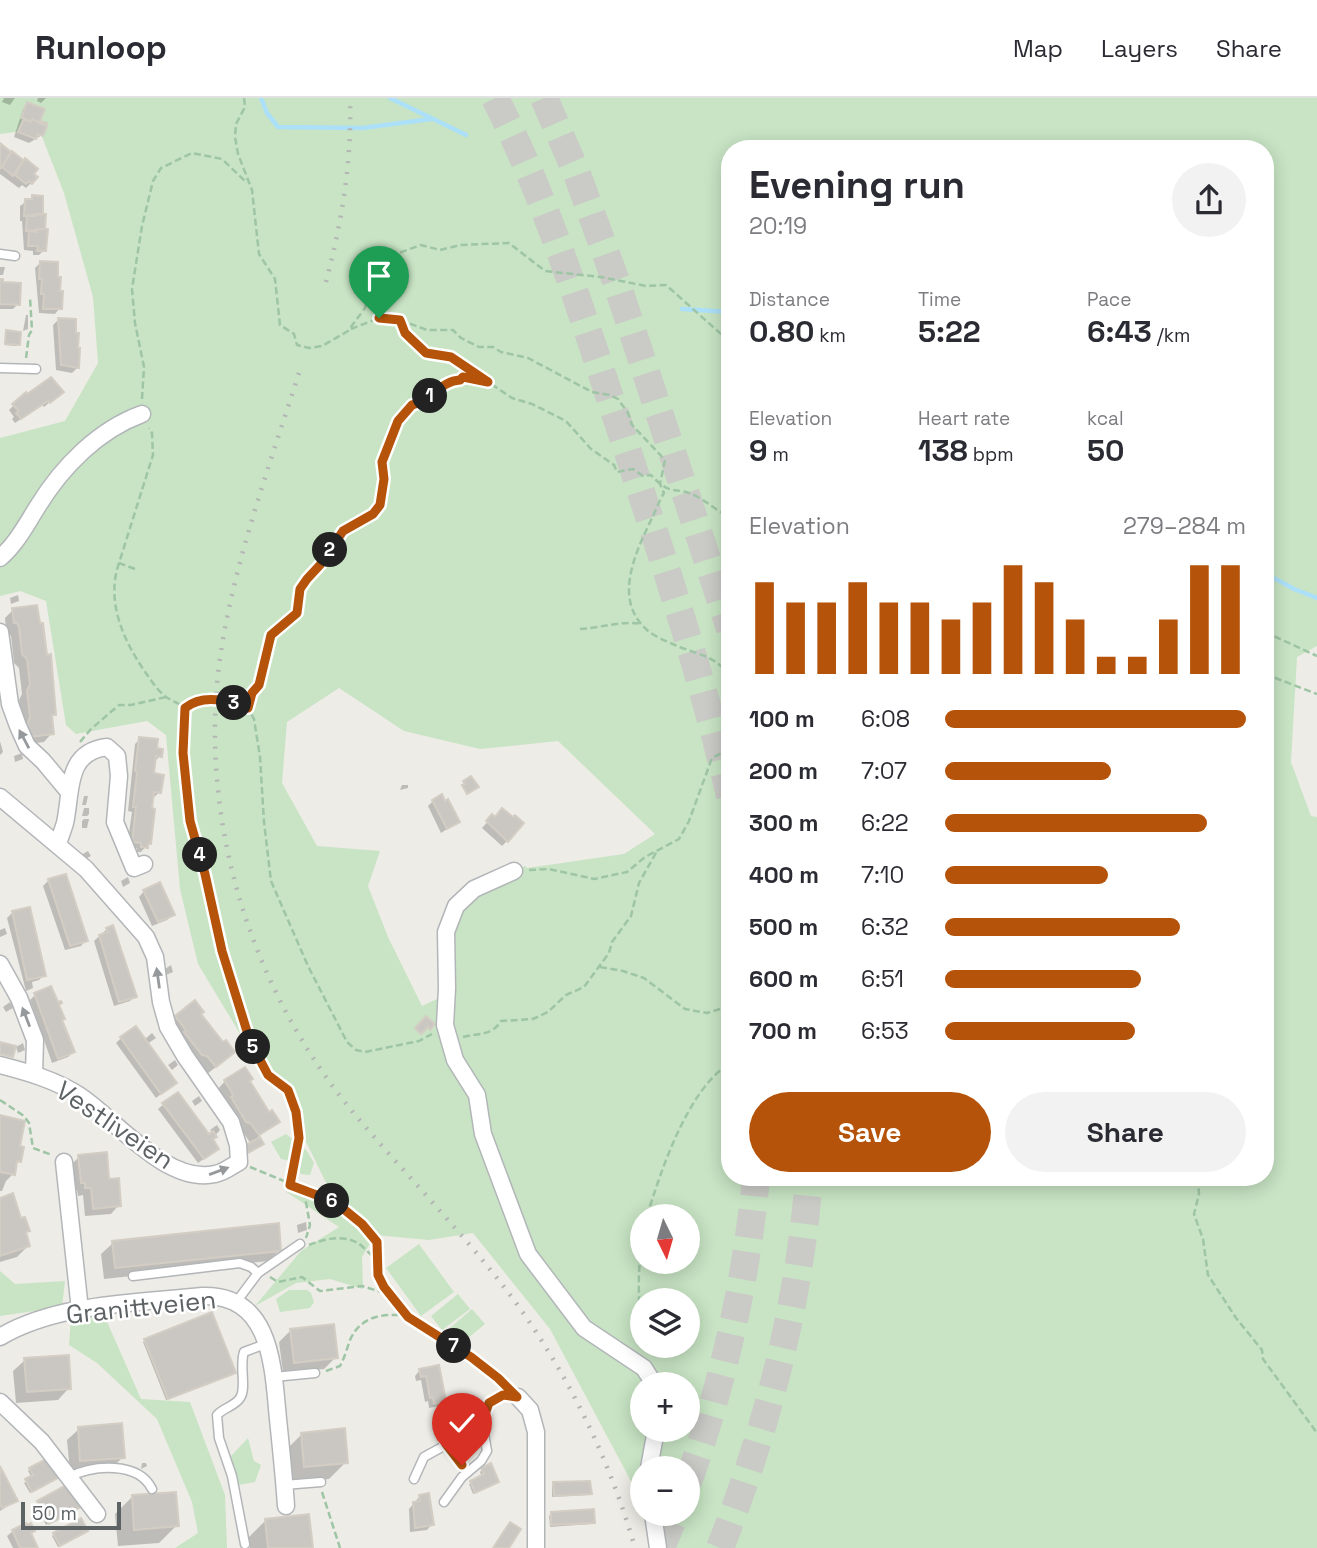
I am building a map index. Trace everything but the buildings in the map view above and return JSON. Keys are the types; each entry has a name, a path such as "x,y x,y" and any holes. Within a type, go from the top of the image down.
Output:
{"street":[{"path":"0,558 21,534 60,475 84,449 123,421 142,414"},
{"path":"0,632 10,704 18,726 27,746 68,791"},
{"path":"58,844 65,822 71,775 86,755 96,748 107,747 117,756 119,776 115,821 134,868 144,864"},
{"path":"0,797 58,844 105,888 146,937 155,957 161,1002 169,1027 185,1056 231,1122 238,1145 239,1162"},
{"path":"514,871 474,889 456,906 446,932 445,1026 456,1060 477,1095 483,1135 528,1254 584,1328 646,1372"},
{"path":"0,964 19,998 35,1040 34,1074"},
{"name":"Vestliveien","path":"0,1065 34,1074 79,1095 169,1166 198,1175 217,1174 239,1162"},
{"path":"64,1162 80,1310"},
{"name":"Granittveien","path":"0,1337 37,1321 80,1310 216,1295 237,1301 259,1326 268,1343 274,1377 286,1506"},
{"path":"517,1397 530,1410 536,1432 536,1548"},
{"path":"0,1402 41,1441 97,1514"},
{"path":"655,1526 658,1548"}],"lane":[{"path":"0,254 15,256"},
{"path":"0,368 36,369"},
{"path":"237,1301 260,1272 300,1244"},
{"path":"133,1276 240,1263 260,1272"},
{"path":"234,1356 268,1343"},
{"path":"244,1352 240,1367 240,1398 219,1412 217,1419 219,1438 232,1476 245,1544"},
{"path":"274,1377 315,1373"},
{"path":"444,1502 487,1451 482,1422 489,1403 503,1395 517,1397"},
{"path":"414,1479 424,1457 473,1423 482,1422"},
{"path":"446,1444 467,1472"},
{"path":"69,1477 88,1471 120,1469 140,1475 152,1489"},
{"path":"284,1485 321,1482"}],"path":[{"path":"244,98 245,107 236,124 235,137 257,218 259,254 275,279 280,325 294,334 297,345 309,348 322,346 379,318 400,320 427,330 453,330 461,338 479,347 493,347 501,352 528,358 592,392 610,395 618,400 628,413 632,425 665,460 660,484 664,493 638,546 630,573 631,604 645,629 677,646 708,656 721,666"},
{"path":"185,708 166,697 139,664 119,624 114,576 153,455 152,433 142,414 144,368 135,324 132,289 142,226 153,181 161,168 192,153 222,159 249,184"},
{"path":"348,331 365,308 377,267 393,255 421,245 440,250 460,245 509,243 545,271 601,277 646,286 666,285 721,334"},
{"path":"25,369 32,330 30,298"},
{"path":"400,320 405,333 426,353 451,357 512,398 532,404 566,421 591,449 614,465 617,472 633,469 642,477 651,475 669,491 695,495 721,512"},
{"path":"248,708 252,693 259,685 271,635 297,613 300,589 343,531 373,514 380,505 384,479 382,462 398,421 412,405 423,402 448,381 460,380 463,377 488,382"},
{"path":"119,563 135,569"},
{"path":"580,629 602,628 620,623 642,624"},
{"path":"1274,636 1317,656"},
{"path":"1274,677 1317,694"},
{"path":"86,755 80,741 119,705 166,697"},
{"path":"185,708 192,703 219,698 248,708 254,719 271,881 347,1042 356,1050 365,1052 419,1041 445,1026 461,1038 483,1035 501,1021 533,1019 548,1012 566,995 584,987 598,967 631,916 639,883 657,851"},
{"path":"185,708 183,753 190,821 222,951 250,1041 268,1075 288,1090 296,1112 299,1138 290,1185"},
{"path":"514,871 549,869 594,879 627,872 645,857 679,839 689,821 712,758 721,754"},
{"path":"598,967 644,978 685,1009 707,1013 721,1009"},
{"path":"651,1204 678,1129 716,1072 721,1069"},
{"path":"0,1100 29,1122 33,1148 64,1162"},
{"path":"239,1162 335,1202 362,1224 377,1242 378,1275 408,1317 471,1357 517,1397"},
{"path":"1198,1186 1194,1214 1203,1239 1208,1275 1236,1318 1262,1350 1263,1359 1317,1433"},
{"path":"300,1244 308,1237 310,1225 304,1191"},
{"path":"300,1244 306,1246 331,1238 348,1238 364,1247 371,1256 378,1258"},
{"path":"260,1272 278,1282 302,1278 320,1291 362,1286 391,1295"},
{"path":"640,1274 643,1368"},
{"path":"315,1373 340,1366 351,1338 368,1319 384,1314 408,1317"},
{"path":"321,1482 323,1500 340,1548"}],"green space":[{"path":"0,98 1317,98 1317,646 1297,657 1291,762 1311,816 1317,817 1317,1548 667,1548 655,1526 700,1526 700,1456 630,1456 630,1479 550,1329 473,1233 429,1240 375,1235 362,1257 363,1289 330,1279 296,1283 255,1306 301,1251 339,1227 285,1191 338,1207 284,1097 239,1032 198,964 180,889 166,735 147,721 76,734 66,725 46,601 20,591 0,596 0,438 65,421 98,363 93,297 64,193 39,129 0,134","holes":["339,688 404,731 480,749 558,741 655,834 624,854 527,868 525,866 496,880 453,922 437,999 422,1006 388,937 368,886 380,851 317,846 282,783 287,722"]},
{"path":"286,1134 307,1151 314,1163 310,1175 301,1174 290,1161 281,1159 271,1142"},
{"path":"419,1244 454,1292 421,1316 386,1268"},
{"path":"0,1271 15,1284 65,1281 62,1307 0,1316"},
{"path":"289,1290 307,1290 314,1302 310,1308 280,1312 276,1299"},
{"path":"458,1294 470,1309 442,1330 431,1316"},
{"path":"472,1309 485,1324 462,1343 450,1328"},
{"path":"104,1315 141,1399 190,1402 225,1495 227,1548 175,1548 198,1533 192,1502 157,1419 97,1363 69,1345 71,1318"},
{"path":"248,1438 254,1461 261,1465 255,1482 239,1485 231,1456"}],"waterway":[{"path":"261,98 267,113 278,127 363,128 431,119"},
{"path":"390,98 466,135"},
{"path":"682,309 721,311"},
{"path":"1274,578 1317,598"}],"tunnel":[{"path":"495,98 532,177 563,259 679,609 721,758"},
{"path":"544,98 577,174 618,287 721,602"},
{"path":"697,1456 731,1332 746,1256 755,1186"},
{"path":"720,1548 752,1458 778,1366 797,1273 808,1186"},
{"path":"661,1548 670,1526"}],"railway":[{"path":"326,282 345,191 350,98"},
{"path":"299,373 235,580 221,651 215,713 217,775 225,837 240,898 260,957 287,1014 319,1068 357,1117 493,1273 550,1355 599,1448 625,1514 635,1548"}],"route":[{"path":"379,318 400,320 405,333 426,353 451,357 488,382 463,377 460,380 448,381 423,402 412,405 398,421 382,462 384,479 380,505 373,514 343,531 300,589 297,613 271,635 259,685 252,693 248,708 219,698 192,703 185,708 183,753 190,821 222,951 250,1041 268,1075 288,1090 296,1112 299,1138 290,1185 335,1202 362,1224 377,1242 378,1275 408,1317 471,1357 517,1397 503,1395 489,1403 482,1422 473,1423 446,1444 462,1465"}]}
